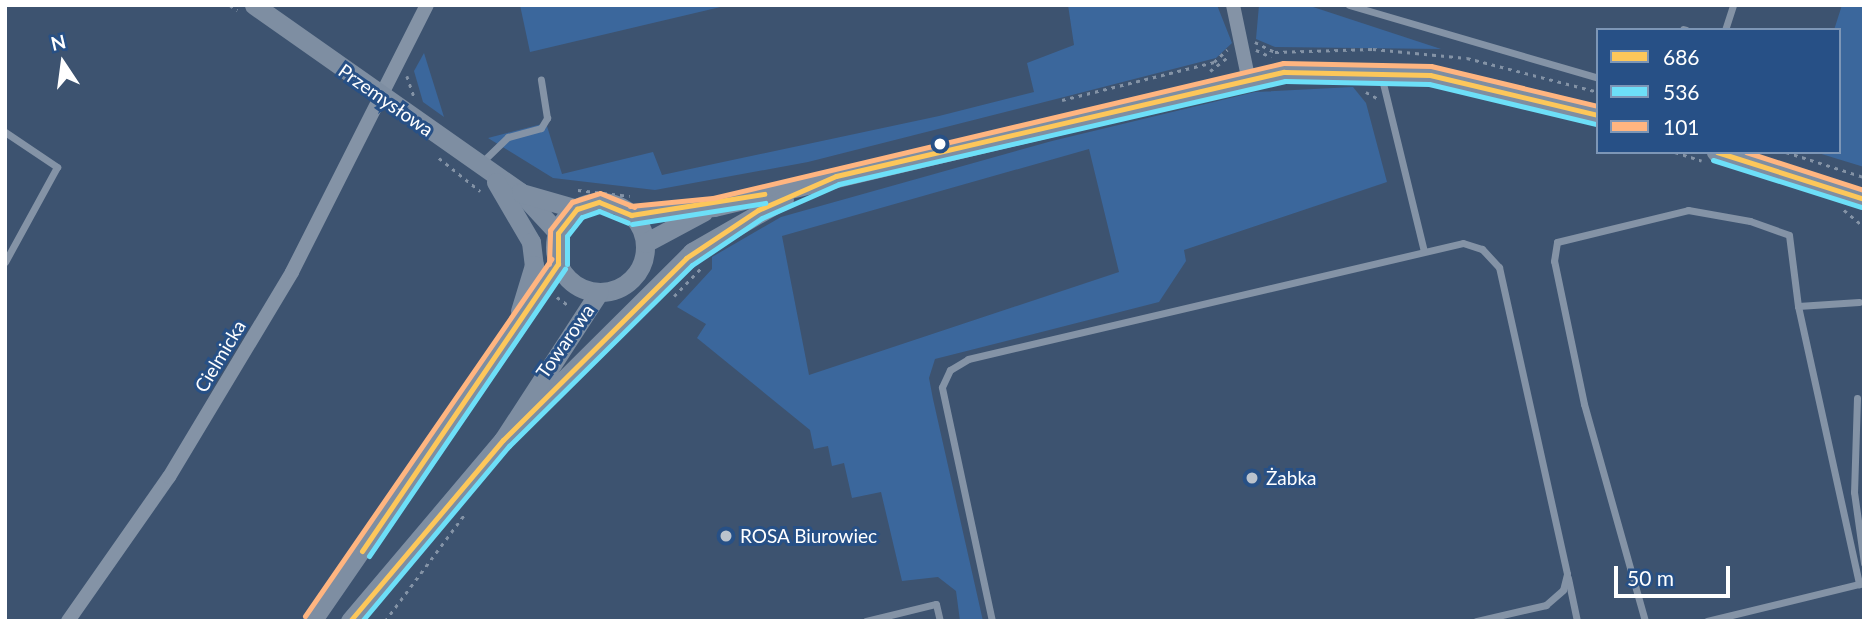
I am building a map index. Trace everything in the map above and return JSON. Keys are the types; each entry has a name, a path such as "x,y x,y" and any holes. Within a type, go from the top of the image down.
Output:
{"street":[{"name":"Cielmicka","path":"68,621 196,434 384,98 428,5"},
{"path":"1233,5 1248,77"},
{"name":"Przemysłowa","path":"248,9 520,192 558,233"},
{"path":"645,243 714,207 1248,77 1380,71 1474,81 1596,113"},
{"path":"1722,154 1864,199"},
{"path":"484,168 531,242 534,265 515,325"},
{"path":"503,440 692,252 758,210 836,176"},
{"name":"Przemysłowa","path":"520,192 574,200"},
{"path":"319,617 558,264 558,233 574,200 636,206 714,207"},
{"path":"558,264 570,281 599,292 633,278 645,243 636,206"},
{"name":"Towarowa","path":"350,621 503,440 599,292"}],"lane":[{"path":"1349,5 1596,77"},
{"path":"1726,28 1733,5"},
{"path":"1380,71 1424,251"},
{"path":"484,168 508,137 541,128 548,118 541,79"},
{"path":"5,132 57,167 5,262"},
{"path":"1645,621 1584,404 1554,261 1557,242 1688,210 1750,221 1789,235 1798,306 1861,583 1707,621"},
{"path":"992,621 942,387 950,370 968,359 1463,243 1482,249 1499,267 1577,621"},
{"path":"1798,306 1859,302"},
{"path":"1857,398 1854,492 1864,563"},
{"path":"1476,621 1546,605 1563,590 1567,574"},
{"path":"866,621 936,604 940,621"}],"path":[{"path":"230,5 248,9"},
{"path":"1253,41 1265,48"},
{"path":"1062,100 1214,62 1233,46"},
{"path":"1051,108 1211,70 1233,55"},
{"path":"1363,88 1369,98 1387,98"},
{"path":"434,152 489,197"},
{"path":"1792,154 1864,177"},
{"path":"574,200 636,206"},
{"path":"385,621 451,541 467,509"}],"shaded area":[{"path":"520,5 729,5 530,52"},
{"path":"1068,5 1217,5 1232,43 1216,58 1068,96 808,162 655,190 553,178 488,138 546,123 562,174 653,152 662,175 939,116 1034,92 1027,63 1074,45"},
{"path":"1259,5 1307,5 1441,49 1275,47 1256,39"},
{"path":"1842,5 1864,5 1864,167 1822,154 1841,154 1841,28 1835,28"},
{"path":"424,53 444,117 423,102 414,71"},
{"path":"1353,87 1366,103 1387,182 1184,250 1186,261 1159,302 935,359 929,378 983,621 960,621 956,591 938,577 902,581 881,492 852,498 844,463 832,466 828,446 814,449 810,430 697,338 706,324 677,307 712,269 712,257 781,217 1052,141 1255,92","holes":["1089,149 1119,272 809,375 782,236"]}],"transit line":[{"name":"101","path":"630,206 713,198 1283,63 1431,66 1596,106"},
{"name":"686","path":"350,621 503,440 686,258 758,210 836,176 1284,72 1430,75 1596,115"},
{"name":"536","path":"362,621 509,446 692,265 762,218 839,184 1285,81 1429,84 1596,124"},
{"name":"686","path":"1723,154 1864,199"},
{"name":"101","path":"1752,154 1864,190"},
{"name":"536","path":"1713,160 1861,207"},
{"name":"101","path":"549,264 550,230 572,202 600,193 634,207"},
{"name":"686","path":"631,215 764,194"},
{"name":"686","path":"558,264 558,233 577,209 599,202 631,215"},
{"name":"536","path":"632,224 765,203"},
{"name":"536","path":"567,264 567,236 582,217 599,211 628,223"},
{"name":"101","path":"305,616 551,259"},
{"name":"686","path":"362,551 558,264"},
{"name":"536","path":"369,556 565,269"}],"place":[{"name":"Żabka","path":"1252,478"},
{"name":"ROSA Biurowiec","path":"726,536"}]}
